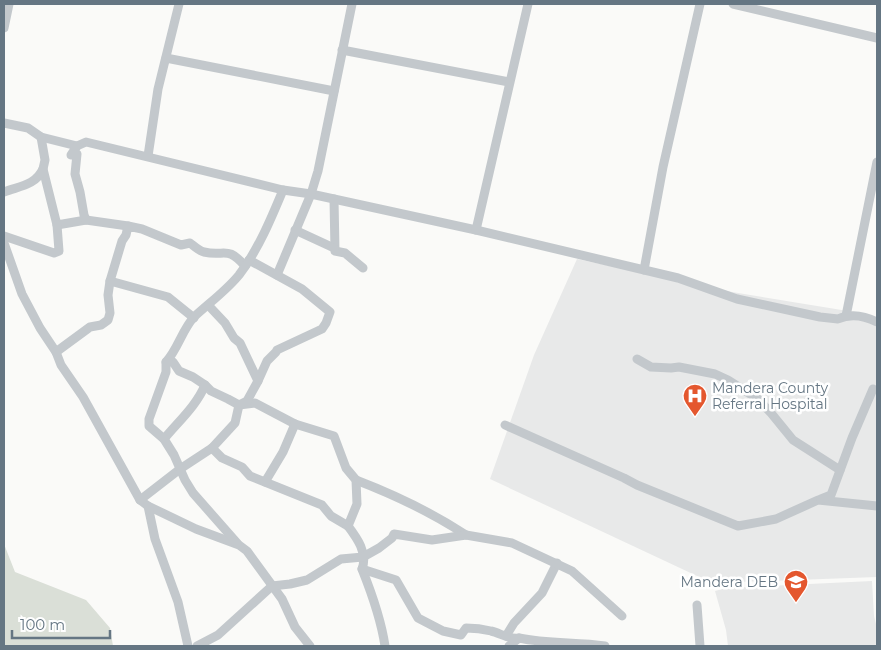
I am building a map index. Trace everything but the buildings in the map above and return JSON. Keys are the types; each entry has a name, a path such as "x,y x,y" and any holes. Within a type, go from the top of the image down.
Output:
{"street":[{"path":"4,28 9,4"},
{"path":"148,156 158,89 179,4"},
{"path":"277,275 311,194 321,158 352,4"},
{"path":"476,230 528,4"},
{"path":"644,270 663,168 700,4"},
{"path":"732,4 877,38"},
{"path":"342,50 509,82"},
{"path":"166,58 334,91"},
{"path":"4,123 28,128 41,137 78,146"},
{"path":"4,192 26,185 39,178 45,160 41,137"},
{"path":"86,220 75,174 77,154 71,155 78,146 86,142 283,190 311,194 476,230 678,278 737,299 762,305 838,319 855,315 877,322"},
{"path":"846,316 877,162"},
{"path":"4,236 54,253 59,251 58,225 43,169"},
{"path":"238,545 193,493 164,439 149,426 151,412 166,372 166,362 172,356 194,318 226,289 247,263 283,190"},
{"path":"334,199 334,248"},
{"path":"58,225 86,220 128,226 142,229 181,245 190,243 200,251 222,252 235,255 247,263 277,275 309,294 330,312 322,329 276,350 267,361 247,401 239,405 234,423 212,448 180,469 144,503"},
{"path":"56,352 90,327 101,325 108,320 110,313 108,296 110,281 128,226"},
{"path":"295,230 334,248 335,252 345,253 363,268"},
{"path":"4,243 22,294 40,328 83,396 144,503 154,538 178,602 188,646"},
{"path":"110,281 168,297 194,318"},
{"path":"209,306 240,343 258,381"},
{"path":"637,359 651,367 679,367 715,374 736,384 758,399 793,440 840,470"},
{"path":"166,362 173,362 179,371 193,376 211,391 239,405 255,403 295,424 334,436 346,468 356,480 408,501 437,516 466,535"},
{"path":"164,439 190,409 205,385"},
{"path":"505,425 624,478 686,510 738,526 776,519 831,495 860,417 873,389"},
{"path":"265,482 283,452 295,424"},
{"path":"212,448 222,458 242,467 250,476 322,505 331,516 348,526 360,543 364,562 362,568 375,605 385,646"},
{"path":"348,526 357,504 356,480"},
{"path":"818,500 877,506"},
{"path":"144,503 196,529 238,545 247,551 282,599 295,627 310,646"},
{"path":"197,646 218,635 272,586 307,580 341,559 363,557 379,548 392,538 394,534 432,540 466,535 512,543 557,563 580,577 622,616"},
{"path":"506,636 514,623 542,593 557,563"},
{"path":"362,568 396,580 418,618 443,631 461,635 466,628 476,628 488,630 514,640 519,638 541,643 605,646"},
{"path":"697,605 700,646"},
{"path":"509,646 519,638"}],"shaded area":[{"name":"Mandera County Referral Hospital","path":"577,259 732,292 860,313 877,323 877,577 712,583 490,479 534,355"},
{"path":"4,544 15,572 86,600 110,628 113,646 4,646"},
{"name":"Mandera DEB","path":"872,581 877,646 728,646 726,630 715,591 726,588"}],"place":[{"name":"Mandera County Referral Hospital","path":"695,417"},
{"name":"Mandera DEB","path":"796,603"}]}
